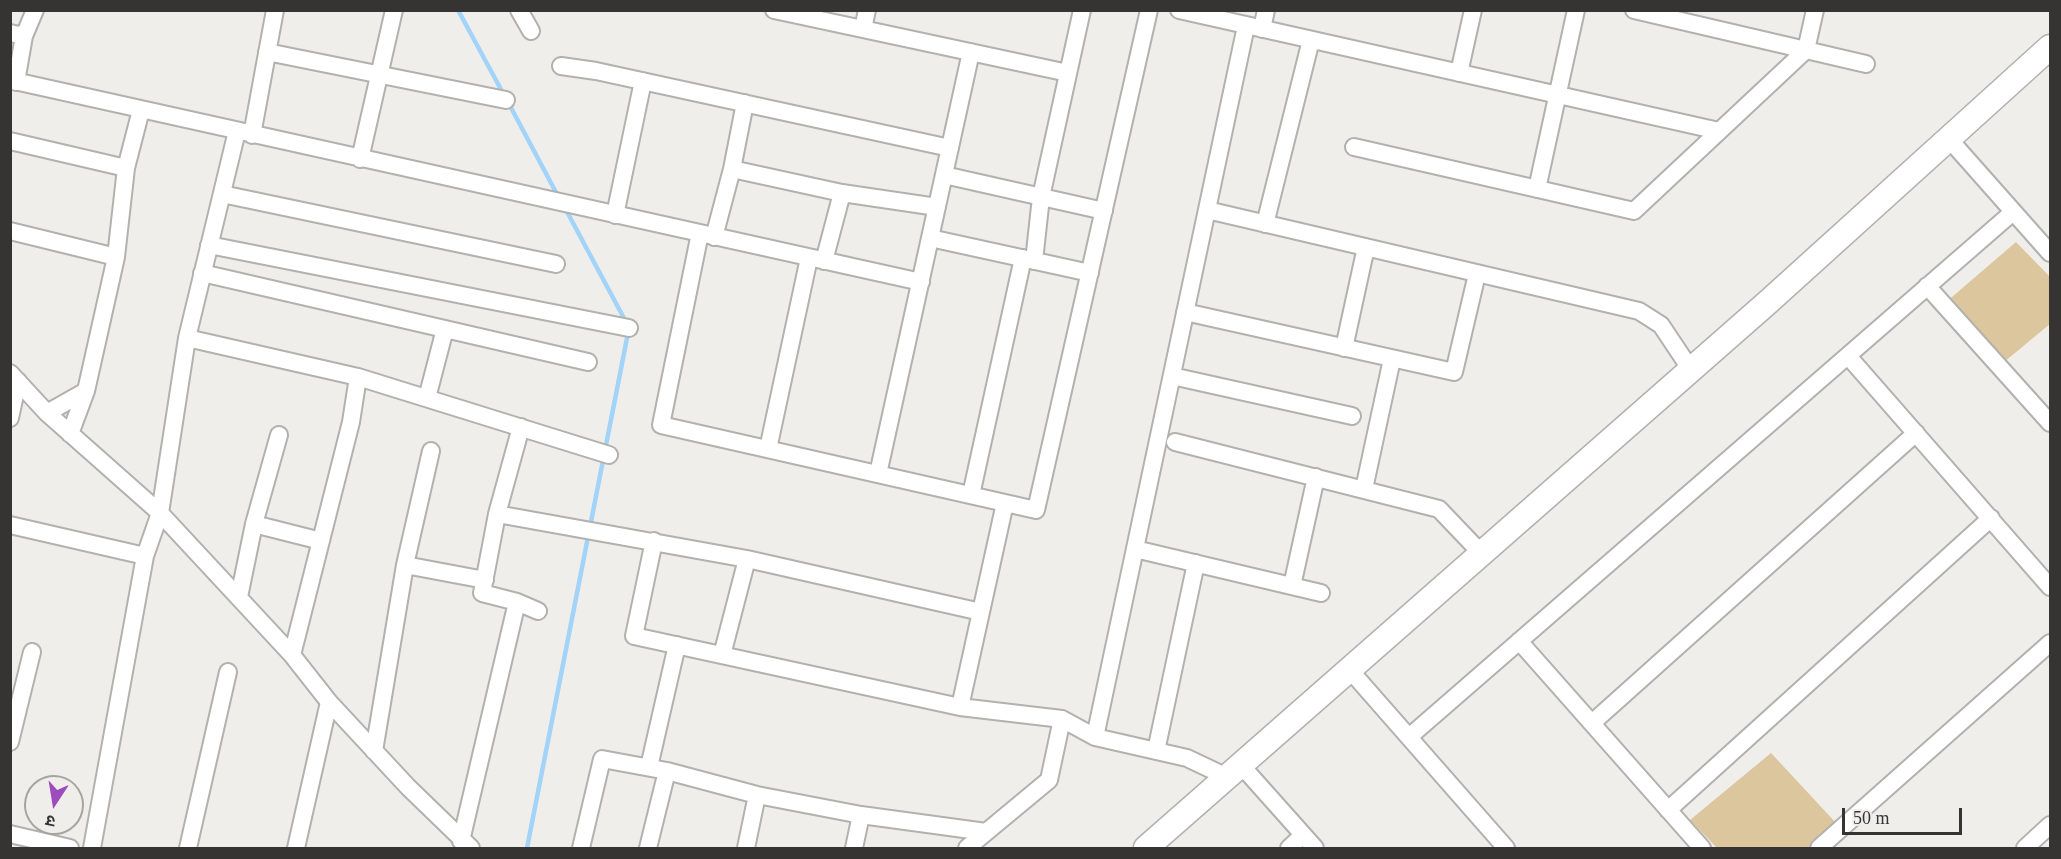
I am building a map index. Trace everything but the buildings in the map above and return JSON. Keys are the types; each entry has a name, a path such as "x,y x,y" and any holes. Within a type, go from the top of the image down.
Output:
{"street":[{"path":"35,10 17,34 13,81 921,282"},
{"path":"92,849 145,556 160,513 187,338 222,194 245,133 267,52 275,10"},
{"path":"360,159 394,10"},
{"path":"519,10 531,31"},
{"path":"774,10 1068,73"},
{"path":"863,29 867,10"},
{"path":"972,495 1028,260 1082,10"},
{"path":"745,103 732,169 707,235 661,425 1036,510 1149,10"},
{"path":"1179,10 1719,131"},
{"path":"1095,737 1207,210 1254,27 1266,10"},
{"path":"1459,73 1473,10"},
{"path":"1537,189 1576,10"},
{"path":"1634,10 1866,64"},
{"path":"1354,147 1634,211 1806,50 1815,10"},
{"path":"1265,224 1311,40"},
{"path":"1146,849 1691,370 2050,47"},
{"path":"267,52 506,100"},
{"path":"878,474 971,52"},
{"path":"561,66 643,81 950,148"},
{"path":"615,215 643,81"},
{"path":"70,434 86,392 116,257 126,168 141,110"},
{"path":"1949,139 2050,254"},
{"path":"10,141 126,168"},
{"path":"732,169 842,193 937,207"},
{"path":"944,175 1104,211"},
{"path":"768,449 817,259 842,193"},
{"path":"222,194 556,264"},
{"path":"1207,210 1639,311 1661,324 1691,370"},
{"path":"1409,736 2013,212"},
{"path":"10,231 116,257"},
{"path":"930,238 1090,273"},
{"path":"209,245 629,328"},
{"path":"1344,348 1366,247"},
{"path":"202,273 588,362"},
{"path":"1185,312 1455,372 1477,274"},
{"path":"1928,286 2050,423"},
{"path":"427,398 445,329"},
{"path":"187,338 358,377 609,455"},
{"path":"1848,356 2050,587"},
{"path":"1364,489 1392,359"},
{"path":"1172,376 1352,416"},
{"path":"14,377 47,413 160,513 292,655 329,702 374,751 466,845"},
{"path":"10,418 14,377"},
{"path":"292,655 351,422 358,377"},
{"path":"47,413 86,392"},
{"path":"521,427 497,514 482,593 538,610"},
{"path":"1592,723 1916,433"},
{"path":"239,597 254,524 279,435"},
{"path":"1175,442 1439,509 1481,554"},
{"path":"374,751 405,565 431,451"},
{"path":"1292,586 1316,477"},
{"path":"960,707 1005,503"},
{"path":"497,514 747,559 981,612"},
{"path":"1668,810 1991,518"},
{"path":"254,524 321,541"},
{"path":"10,525 145,556"},
{"path":"654,541 634,636 960,707 1062,719 1095,737 1234,771 1315,849"},
{"path":"1135,549 1321,593"},
{"path":"722,655 747,559"},
{"path":"1156,751 1196,563"},
{"path":"405,565 485,580"},
{"path":"466,845 517,602"},
{"path":"1519,641 1702,849"},
{"path":"1819,849 2050,643"},
{"path":"649,767 677,645"},
{"path":"10,742 32,652"},
{"path":"1350,669 1506,849"},
{"path":"188,849 228,672"},
{"path":"296,849 329,702"},
{"path":"967,849 1048,780 1062,719"},
{"path":"581,849 602,759 667,771 757,795 861,815 986,832"},
{"path":"648,849 667,771"},
{"path":"746,849 757,795"},
{"path":"854,849 861,815"},
{"path":"2025,849 2050,825"},
{"path":"10,834 70,849"},
{"path":"1289,849 1304,836"}],"shaded area":[{"path":"2016,242 2050,277 2050,324 2004,362 1945,303"},
{"path":"1771,753 1837,824 1810,848 1717,848 1690,820"}],"waterway":[{"path":"458,10 504,95"},
{"path":"508,102 559,198"},
{"path":"565,208 626,322"},
{"path":"527,848 628,333"}]}
